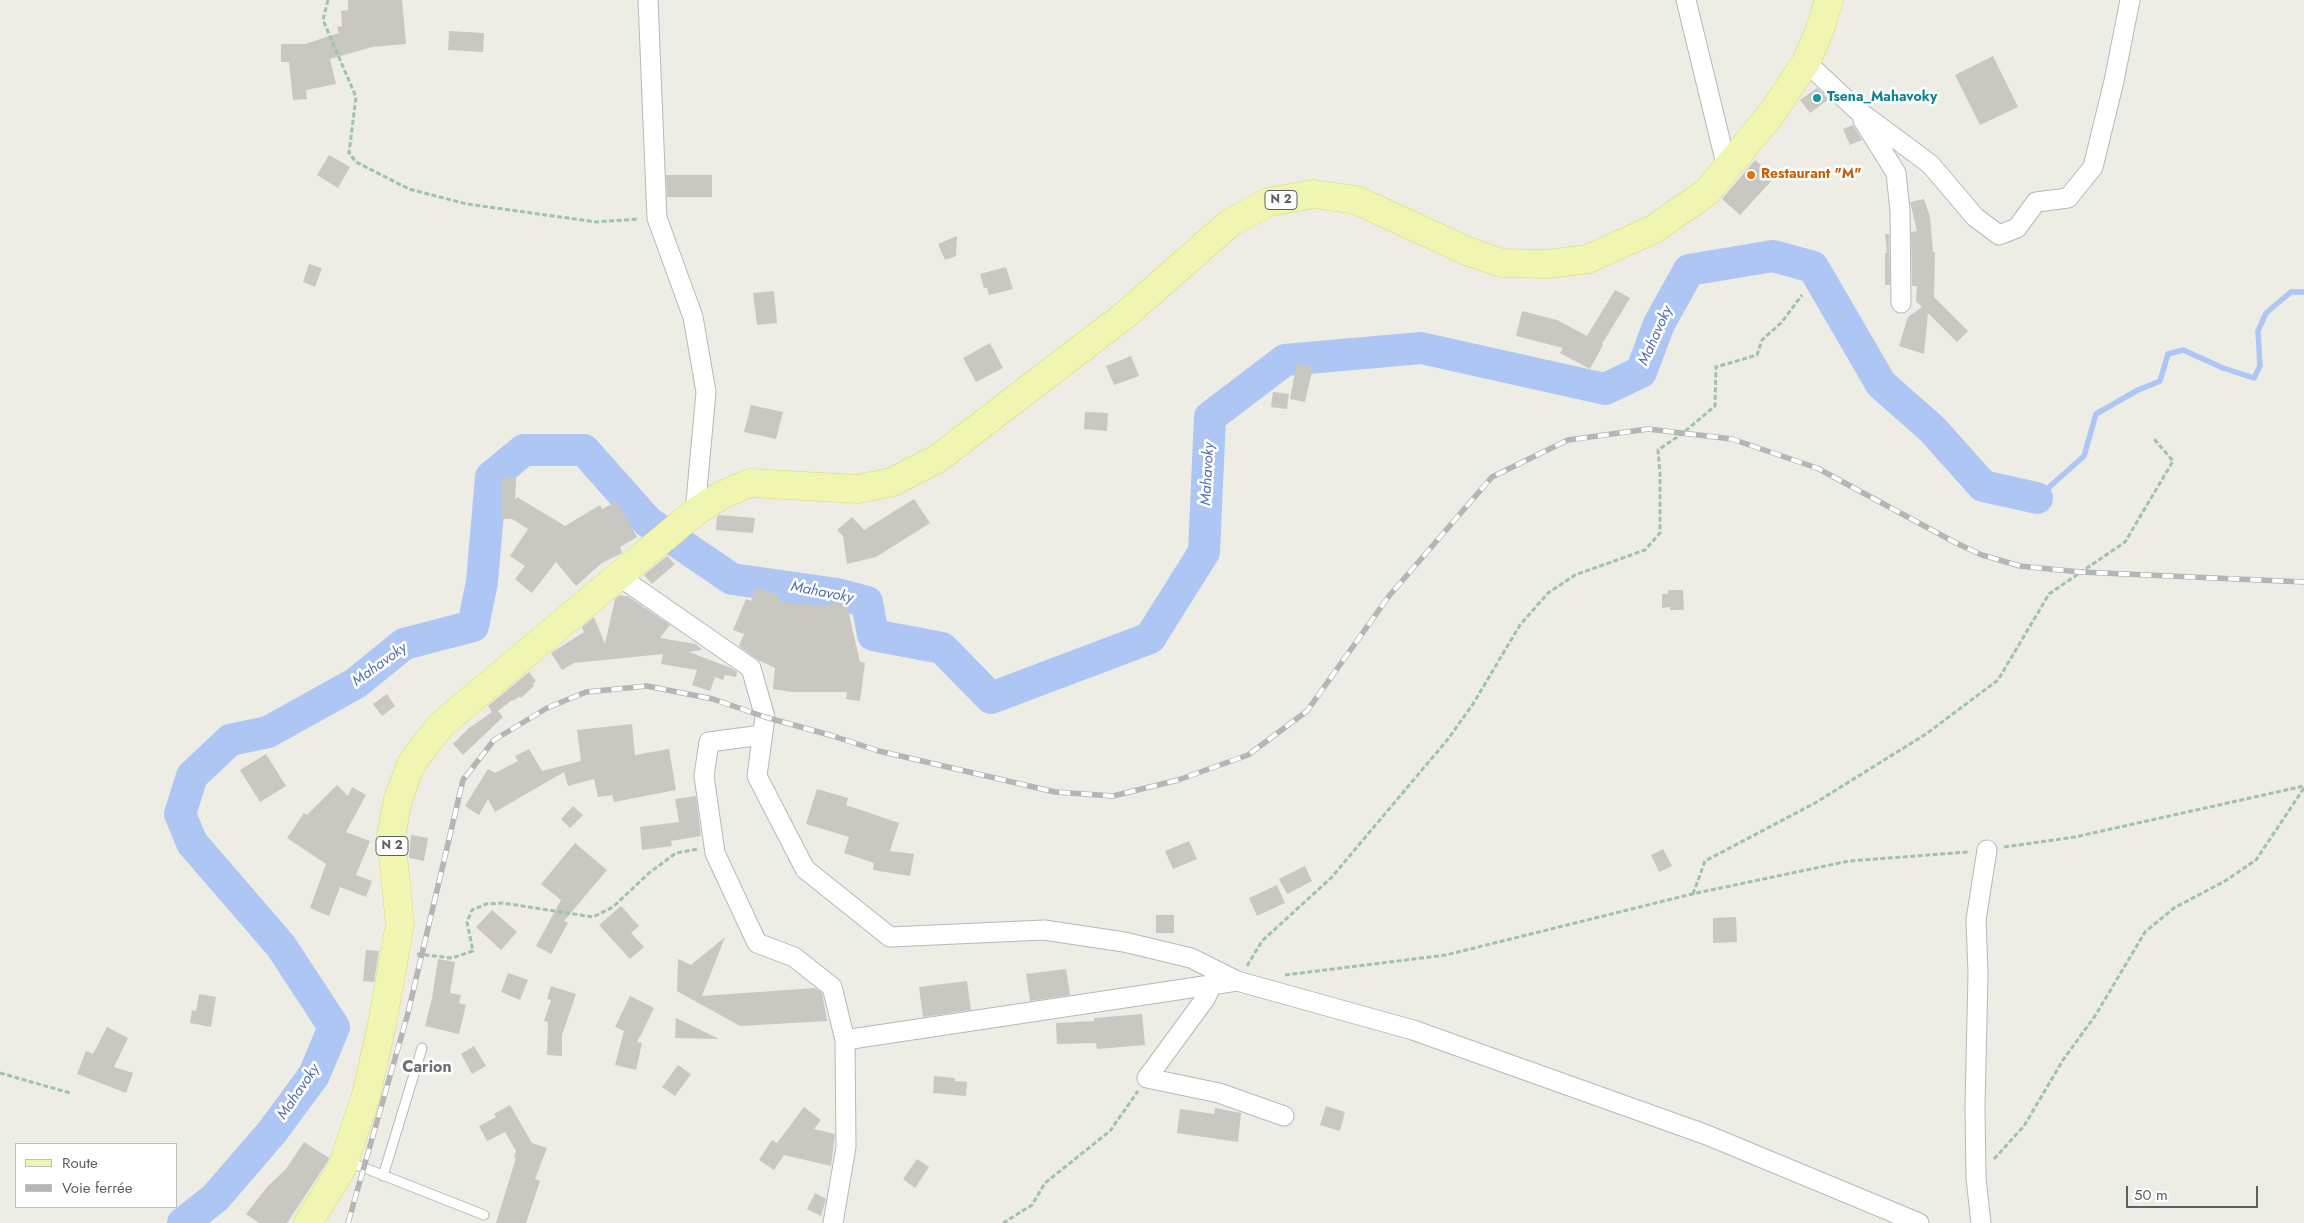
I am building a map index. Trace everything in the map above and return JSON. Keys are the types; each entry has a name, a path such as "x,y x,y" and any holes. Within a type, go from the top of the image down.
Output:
{"main road":[{"name":"N 2","path":"308,1223 344,1160 366,1096 382,1024 400,924 391,836 398,799 412,762 442,724 620,577 695,512 720,496 750,483 858,489 892,482 937,459 1125,315 1231,222 1269,202 1313,194 1356,200 1467,251 1502,263 1547,264 1588,259 1654,229 1707,192 1772,113 1806,62 1819,32 1829,0"}],"street":[{"path":"648,0 657,218 694,317 706,392 695,512"},
{"path":"1686,0 1726,168"},
{"path":"1806,62 1857,110 1930,164 1975,217 1999,235 2017,228 2036,202 2068,198 2093,167 2114,81 2130,0"},
{"path":"1857,110 1896,174 1900,211 1901,303"},
{"path":"620,577 751,668 765,717 757,776 805,868 890,937 1044,930 1124,942 1191,958 1237,981 1413,1030 1707,1134 1918,1223"},
{"path":"762,735 709,742 704,776 715,854 757,943 794,957 832,987 845,1040 846,1147 833,1223"},
{"path":"1981,1223 1976,1178 1975,1108 1978,973 1976,920 1987,850"},
{"path":"845,1040 1237,981"},
{"path":"1212,985 1205,999 1147,1078 1219,1093 1284,1116"}],"lane":[{"path":"383,1176 422,1048"},
{"path":"344,1160 484,1215"}],"path":[{"path":"328,0 323,20 356,97 348,154 356,162 409,188 467,204 596,222 657,218"},
{"path":"1237,981 1262,941 1331,878 1448,740 1473,704 1520,625 1548,593 1575,575 1645,550 1660,533 1658,450 1683,433 1715,406 1716,367 1757,355 1762,340 1781,323 1802,295"},
{"path":"1692,894 1705,860 1815,803 1926,734 1998,680 2049,594 2125,542 2174,461 2154,439"},
{"path":"1275,976 1446,955 1692,894 1849,862 1987,850 2075,837 2304,787"},
{"path":"1976,1178 2024,1126 2063,1060 2095,1016 2145,932 2174,908 2224,882 2256,860 2304,787"},
{"path":"394,957 422,953 452,958 473,951 468,922 472,910 486,904 503,903 593,917 613,907 649,873 676,854 714,846"},
{"path":"0,1073 70,1093"},
{"path":"1003,1223 1032,1205 1045,1183 1110,1131 1147,1078"}],"building":[{"path":"348,0 402,0 406,44 372,47 330,59 336,84 306,90 307,99 293,100 289,62 281,62 281,44 305,44 339,33 337,27 342,26 341,11 348,10"},
{"path":"449,31 484,33 483,52 448,50"},
{"path":"1993,56 2018,107 1980,125 1955,75"},
{"name":"Tsena_Mahavoky","path":"1817,88 1829,99 1810,113 1800,100"},
{"path":"1853,125 1862,140 1850,145 1843,129"},
{"path":"329,155 350,167 338,188 317,175"},
{"path":"1755,160 1775,177 1740,215 1722,199"},
{"path":"666,175 712,175 712,197 667,197"},
{"path":"1924,199 1930,217 1933,252 1935,252 1934,297 1968,331 1957,342 1928,313 1924,354 1899,346 1908,317 1922,307 1916,301 1917,286 1912,286 1911,232 1917,231 1910,202"},
{"path":"1885,234 1889,234 1890,285 1885,285 1885,253 1887,253"},
{"path":"957,236 956,256 945,260 938,244"},
{"path":"309,264 322,268 315,287 303,282"},
{"path":"1006,267 1013,289 989,295 987,288 984,288 980,274"},
{"path":"1615,290 1630,298 1602,344 1590,369 1560,353 1563,348 1516,336 1522,311 1557,320 1587,336"},
{"path":"774,291 777,323 757,325 753,293"},
{"path":"990,343 1003,368 976,382 963,358"},
{"path":"1131,356 1139,376 1114,385 1106,366"},
{"path":"1297,363 1313,367 1305,402 1290,399"},
{"path":"1273,392 1289,394 1287,409 1271,407"},
{"path":"751,405 783,412 776,439 744,432"},
{"path":"1085,412 1108,413 1107,431 1084,429"},
{"path":"502,477 516,478 515,500 517,497 565,526 600,505 602,509 617,501 637,537 620,547 622,553 602,563 576,586 556,562 532,593 515,579 525,566 510,556 528,529 512,519 502,519"},
{"path":"914,499 930,523 876,557 847,564 843,536 837,530 852,517 864,530"},
{"path":"719,515 755,518 753,533 716,530 717,517"},
{"path":"667,556 675,564 652,584 644,575"},
{"path":"756,587 780,596 778,601 823,606 846,601 860,662 865,663 860,701 846,699 847,692 791,692 773,689 775,668 758,660 739,646 744,634 733,630 746,599 751,601"},
{"path":"1668,590 1683,590 1684,610 1670,610 1670,607 1662,608 1662,594 1668,594"},
{"path":"620,595 629,597 670,625 660,638 696,644 702,650 689,652 731,668 737,672 736,677 725,675 723,680 715,677 710,691 692,685 697,670 661,664 663,654 574,663 562,670 551,653 584,632 582,627 594,617 605,644 615,599"},
{"path":"529,672 536,681 533,684 534,686 521,698 520,696 512,700 498,711 503,717 463,755 453,744 469,728 492,712 488,706"},
{"path":"387,694 395,706 382,716 373,704"},
{"path":"632,724 635,755 669,749 676,790 614,802 612,795 598,797 594,779 568,786 564,772 495,812 488,799 479,815 465,806 488,769 495,773 518,761 515,756 529,749 542,771 581,761 577,730"},
{"path":"266,754 286,786 260,802 240,770"},
{"path":"337,785 348,796 352,787 366,795 346,832 370,841 356,875 372,881 366,897 340,887 329,916 310,908 326,864 287,838 304,813 307,815"},
{"path":"817,789 848,798 846,805 899,823 890,851 914,854 910,876 873,870 874,863 844,853 849,837 806,824"},
{"path":"696,796 701,836 671,841 672,846 642,850 640,827 679,822 675,799"},
{"path":"573,806 583,815 570,828 561,819"},
{"path":"411,835 428,838 424,861 409,858"},
{"path":"1189,841 1197,859 1173,869 1165,851"},
{"path":"575,843 607,870 564,921 568,923 551,954 536,946 561,900 541,884"},
{"path":"1663,849 1672,866 1659,872 1651,855"},
{"path":"1305,866 1312,881 1287,894 1279,879"},
{"path":"1277,885 1285,903 1257,916 1249,898"},
{"path":"621,906 639,926 631,933 644,947 630,959 599,925"},
{"path":"492,910 517,932 501,950 476,927"},
{"path":"1156,915 1174,915 1174,933 1156,933"},
{"path":"1736,917 1737,942 1713,943 1713,918"},
{"path":"725,937 702,996 815,988 822,993 827,1021 740,1026 677,991 678,959 691,965"},
{"path":"366,950 379,951 374,982 363,981"},
{"path":"438,959 455,962 450,993 461,995 459,1003 466,1005 459,1034 425,1026 432,998"},
{"path":"1066,969 1070,995 1030,1001 1026,974"},
{"path":"508,973 528,980 520,1000 501,992"},
{"path":"967,981 971,1010 923,1017 919,987"},
{"path":"551,986 576,994 562,1035 562,1056 547,1055 548,1022 544,1021 551,1000 547,999"},
{"path":"199,994 216,997 211,1027 190,1023 192,1010 196,1011"},
{"path":"630,996 654,1008 640,1037 638,1037 637,1042 642,1043 636,1070 615,1065 624,1031 615,1027"},
{"path":"1142,1014 1145,1045 1097,1049 1096,1043 1057,1044 1056,1023 1094,1021 1094,1018"},
{"path":"676,1018 719,1039 675,1038"},
{"path":"107,1027 128,1038 114,1067 133,1073 126,1093 77,1074 86,1051 93,1054"},
{"path":"474,1046 486,1066 472,1074 461,1054"},
{"path":"678,1065 691,1074 675,1096 662,1087"},
{"path":"934,1076 955,1078 954,1081 967,1082 966,1096 933,1093"},
{"path":"510,1105 532,1143 547,1148 535,1179 540,1181 526,1223 496,1223 516,1158 514,1157 516,1151 505,1132 487,1141 479,1126 496,1117 494,1114"},
{"path":"1326,1106 1345,1112 1340,1131 1320,1125"},
{"path":"804,1107 821,1120 814,1129 835,1134 831,1166 784,1155 774,1170 759,1160 772,1140 777,1143"},
{"path":"1215,1108 1241,1113 1238,1142 1177,1133 1180,1109 1214,1114"},
{"path":"304,1142 329,1158 328,1161 287,1223 259,1223 246,1214 267,1187 286,1169"},
{"path":"917,1159 929,1167 915,1188 903,1179"},
{"path":"815,1193 826,1199 821,1216 807,1209"}],"waterway":[{"name":"Mahavoky","path":"183,1223 215,1198 272,1132 314,1075 334,1027 281,946 192,843 180,814 192,776 230,740 268,732 356,683 404,644 473,626 482,582 491,477 524,450 584,450 648,522 732,579 837,594 867,602 873,635 942,648 991,698 1150,638 1204,552 1210,417 1285,360 1421,348 1605,389 1641,372 1659,324 1689,270 1773,256 1813,267 1881,384 1932,429 1983,486 2037,498"},
{"path":"2037,498 2084,456 2096,414 2138,390 2160,381 2168,354 2183,350 2223,368 2254,378 2260,366 2258,331 2266,313 2291,292 2304,292"}],"railway":[{"path":"348,1223 408,1013 463,780 494,740 547,708 586,692 647,686 713,699 765,717 879,751 1055,792 1113,796 1178,780 1248,755 1307,711 1389,596 1492,477 1568,440 1648,429 1732,439 1817,468 1956,543 1982,555 2020,566 2080,572 2304,582"}],"place":[{"name":"Tsena_Mahavoky","path":"1817,98"},
{"name":"Restaurant \"M\"","path":"1751,175"}],"district":[{"name":"Carion","path":"427,1068"}]}
